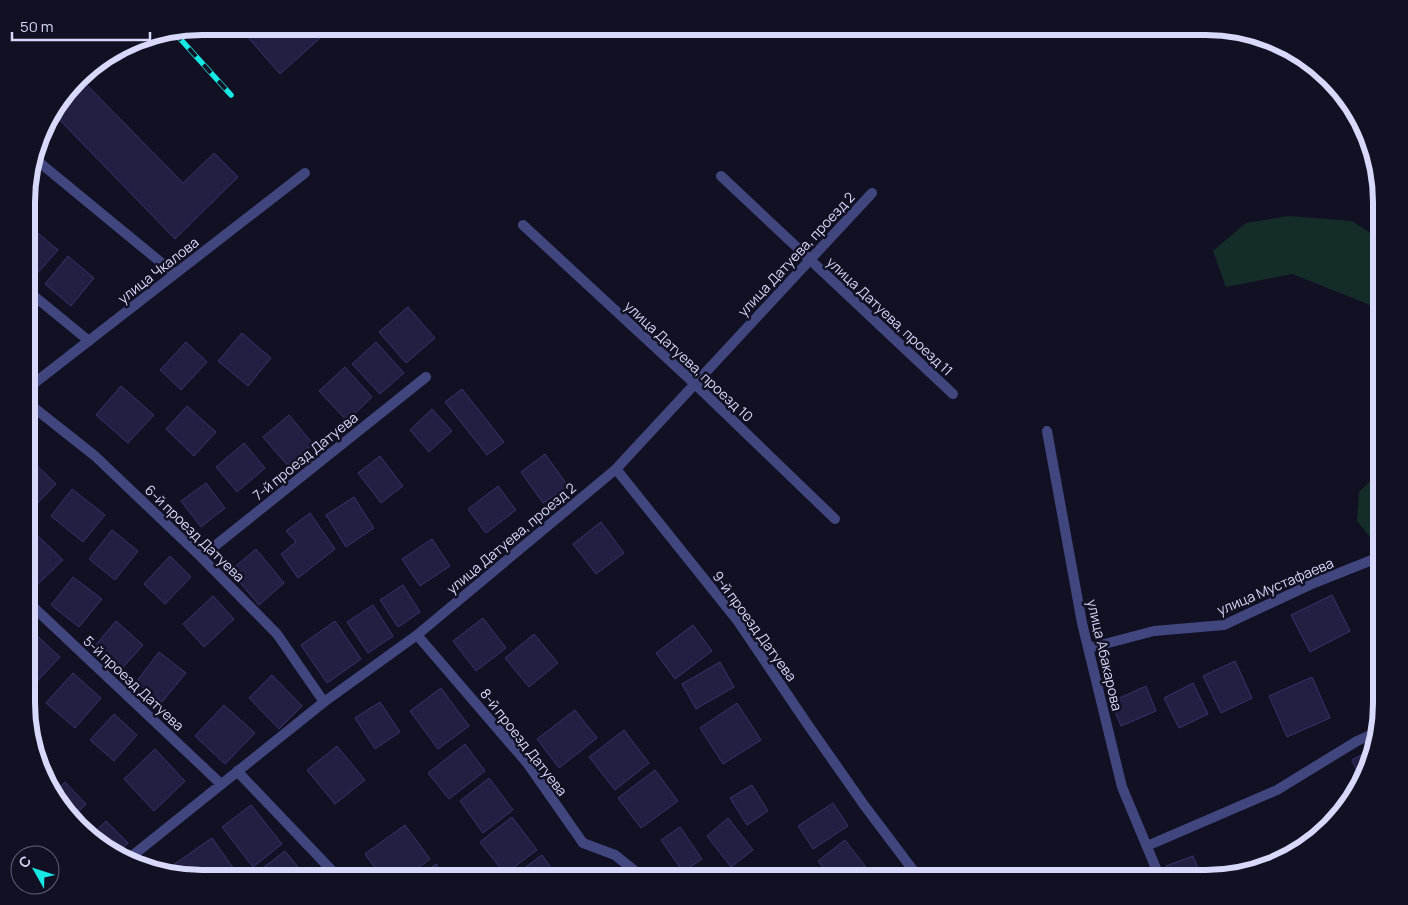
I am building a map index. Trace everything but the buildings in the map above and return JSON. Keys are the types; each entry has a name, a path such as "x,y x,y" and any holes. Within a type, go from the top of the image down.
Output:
{"street":[{"path":"40,163 175,274"},
{"name":"улица Чкалова","path":"35,383 305,173"},
{"name":"улица Датуева, проезд 11","path":"721,176 954,394"},
{"name":"улица Датуева, проезд 2","path":"133,855 324,702 417,635 616,469 872,193"},
{"name":"улица Датуева, проезд 10","path":"523,225 695,384 835,519"},
{"path":"35,297 88,341"},
{"name":"7-й проезд Датуева","path":"201,557 426,377"},
{"name":"6-й проезд Датуева","path":"35,409 95,456 201,557 277,634 324,702"},
{"name":"улица Абакарова","path":"1046,431 1081,613 1122,787 1157,870"},
{"name":"9-й проезд Датуева","path":"616,469 737,620 864,805 913,870"},
{"name":"улица Мустафаева","path":"1089,648 1154,630 1224,625 1314,583 1373,560"},
{"name":"5-й проезд Датуева","path":"35,609 221,784"},
{"name":"8-й проезд Датуева","path":"417,635 527,763 583,843 615,855 634,870"},
{"path":"1147,846 1277,790 1357,741 1370,735"},
{"path":"237,771 331,870"}],"green space":[{"path":"1288,216 1352,221 1373,235 1373,309 1368,304 1292,274 1226,287 1213,251 1246,223"},
{"path":"1373,479 1373,541 1357,521 1359,492"}],"railway":[{"path":"178,37 231,95"}]}
